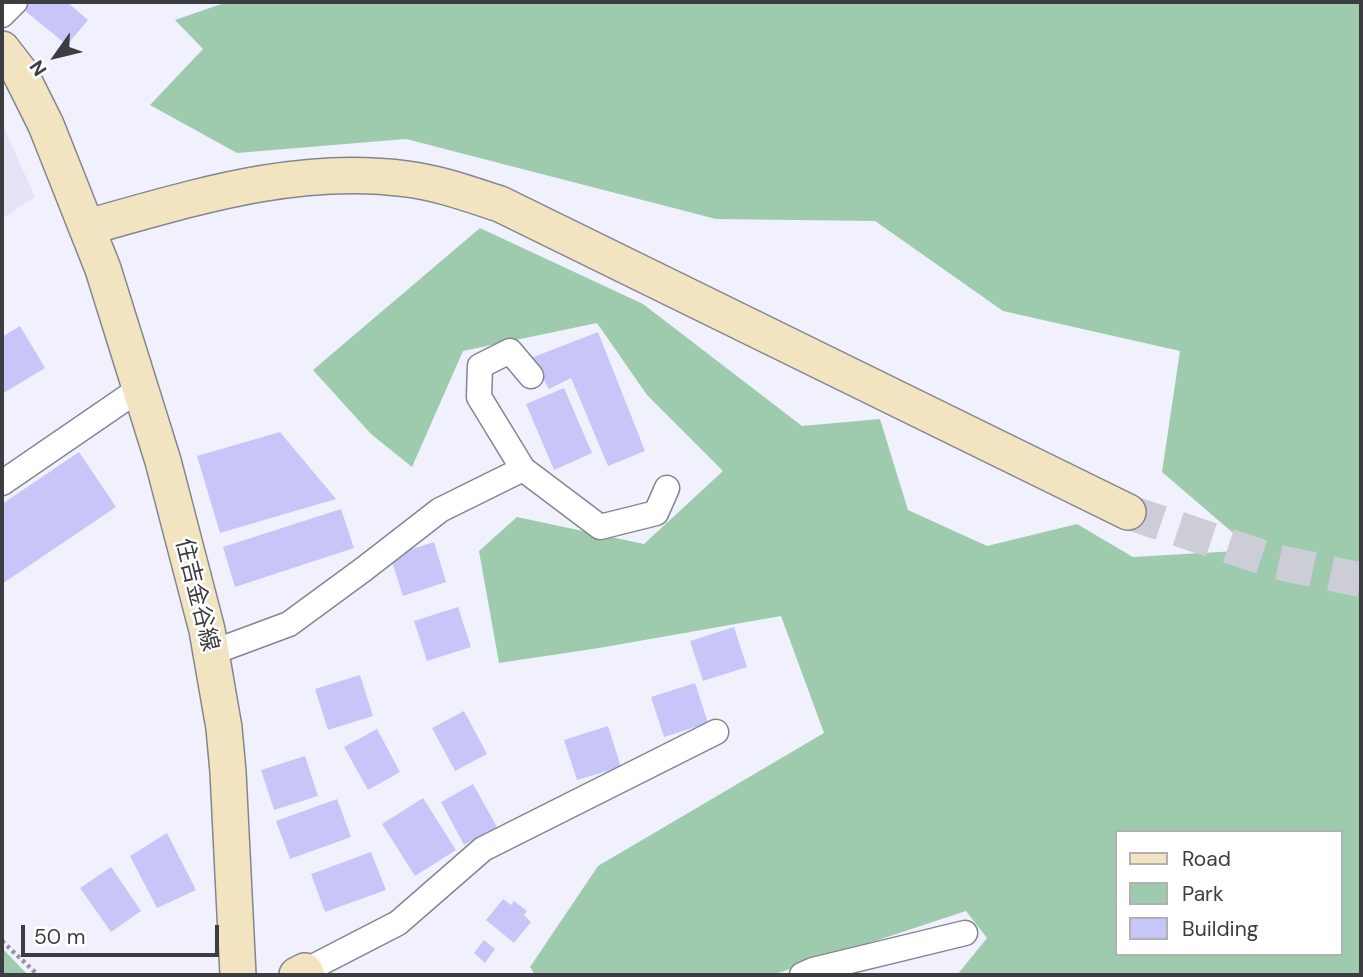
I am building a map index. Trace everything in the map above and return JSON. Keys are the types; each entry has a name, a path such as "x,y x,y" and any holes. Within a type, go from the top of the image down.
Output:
{"street":[{"path":"2,15 15,2"},
{"name":"住吉金谷線","path":"2,48 19,71 46,125 88,227 142,387 167,473 211,653 224,728 238,975"},
{"path":"88,227 222,190 328,175 406,179 443,185 500,204 1128,512"},
{"path":"531,376 510,352 480,366 480,397 523,469 600,527 656,513 667,488"},
{"path":"2,483 142,387"},
{"path":"211,653 289,624 440,510 523,469"},
{"path":"303,974 398,923 484,849 716,732"},
{"path":"802,975 965,933"}],"path":[{"path":"2,942 38,975"}],"shaded area":[{"path":"2,123 35,197 2,219"}],"green space":[{"path":"227,2 1361,2 1361,975 957,975 987,938 966,911 772,975 535,975 530,967 598,866 824,733 781,616 499,663 479,551 517,517 644,544 723,471 647,395 597,323 463,351 412,467 371,434 313,370 480,228 643,304 802,426 880,419 908,510 987,546 1077,524 1133,557 1253,550 1162,472 1180,351 1003,311 875,221 716,219 406,139 237,153 150,105 203,49 175,20"},
{"path":"2,948 28,975 2,975"}],"building":[{"path":"31,2 67,2 88,20 67,45 24,10"},
{"path":"20,326 45,368 2,394 2,337"},
{"path":"598,332 645,451 608,466 571,378 549,389 531,358"},
{"path":"564,388 592,453 554,470 526,404"},
{"path":"280,432 336,499 220,533 197,456"},
{"path":"79,452 116,507 2,584 2,504"},
{"path":"341,509 354,548 235,587 223,547"},
{"path":"434,542 446,582 403,596 390,556"},
{"path":"458,607 471,647 427,661 414,621"},
{"path":"734,627 747,667 703,681 690,641"},
{"path":"360,675 373,716 328,730 315,689"},
{"path":"695,683 708,723 664,737 651,697"},
{"path":"464,711 487,754 455,771 432,728"},
{"path":"608,726 621,767 577,780 564,740"},
{"path":"377,729 400,772 368,790 344,747"},
{"path":"305,756 318,796 274,810 261,770"},
{"path":"473,784 497,827 464,845 441,802"},
{"path":"423,798 456,850 415,876 382,824"},
{"path":"337,799 351,837 290,859 276,821"},
{"path":"167,833 196,890 157,908 130,856"},
{"path":"371,852 386,890 325,912 311,874"},
{"path":"111,867 141,911 111,932 80,888"},
{"path":"503,899 511,905 514,901 527,911 524,915 531,922 514,943 486,920"},
{"path":"484,940 495,949 485,963 474,953"}],"tunnel":[{"path":"1128,512 1277,562 1361,580"}]}
